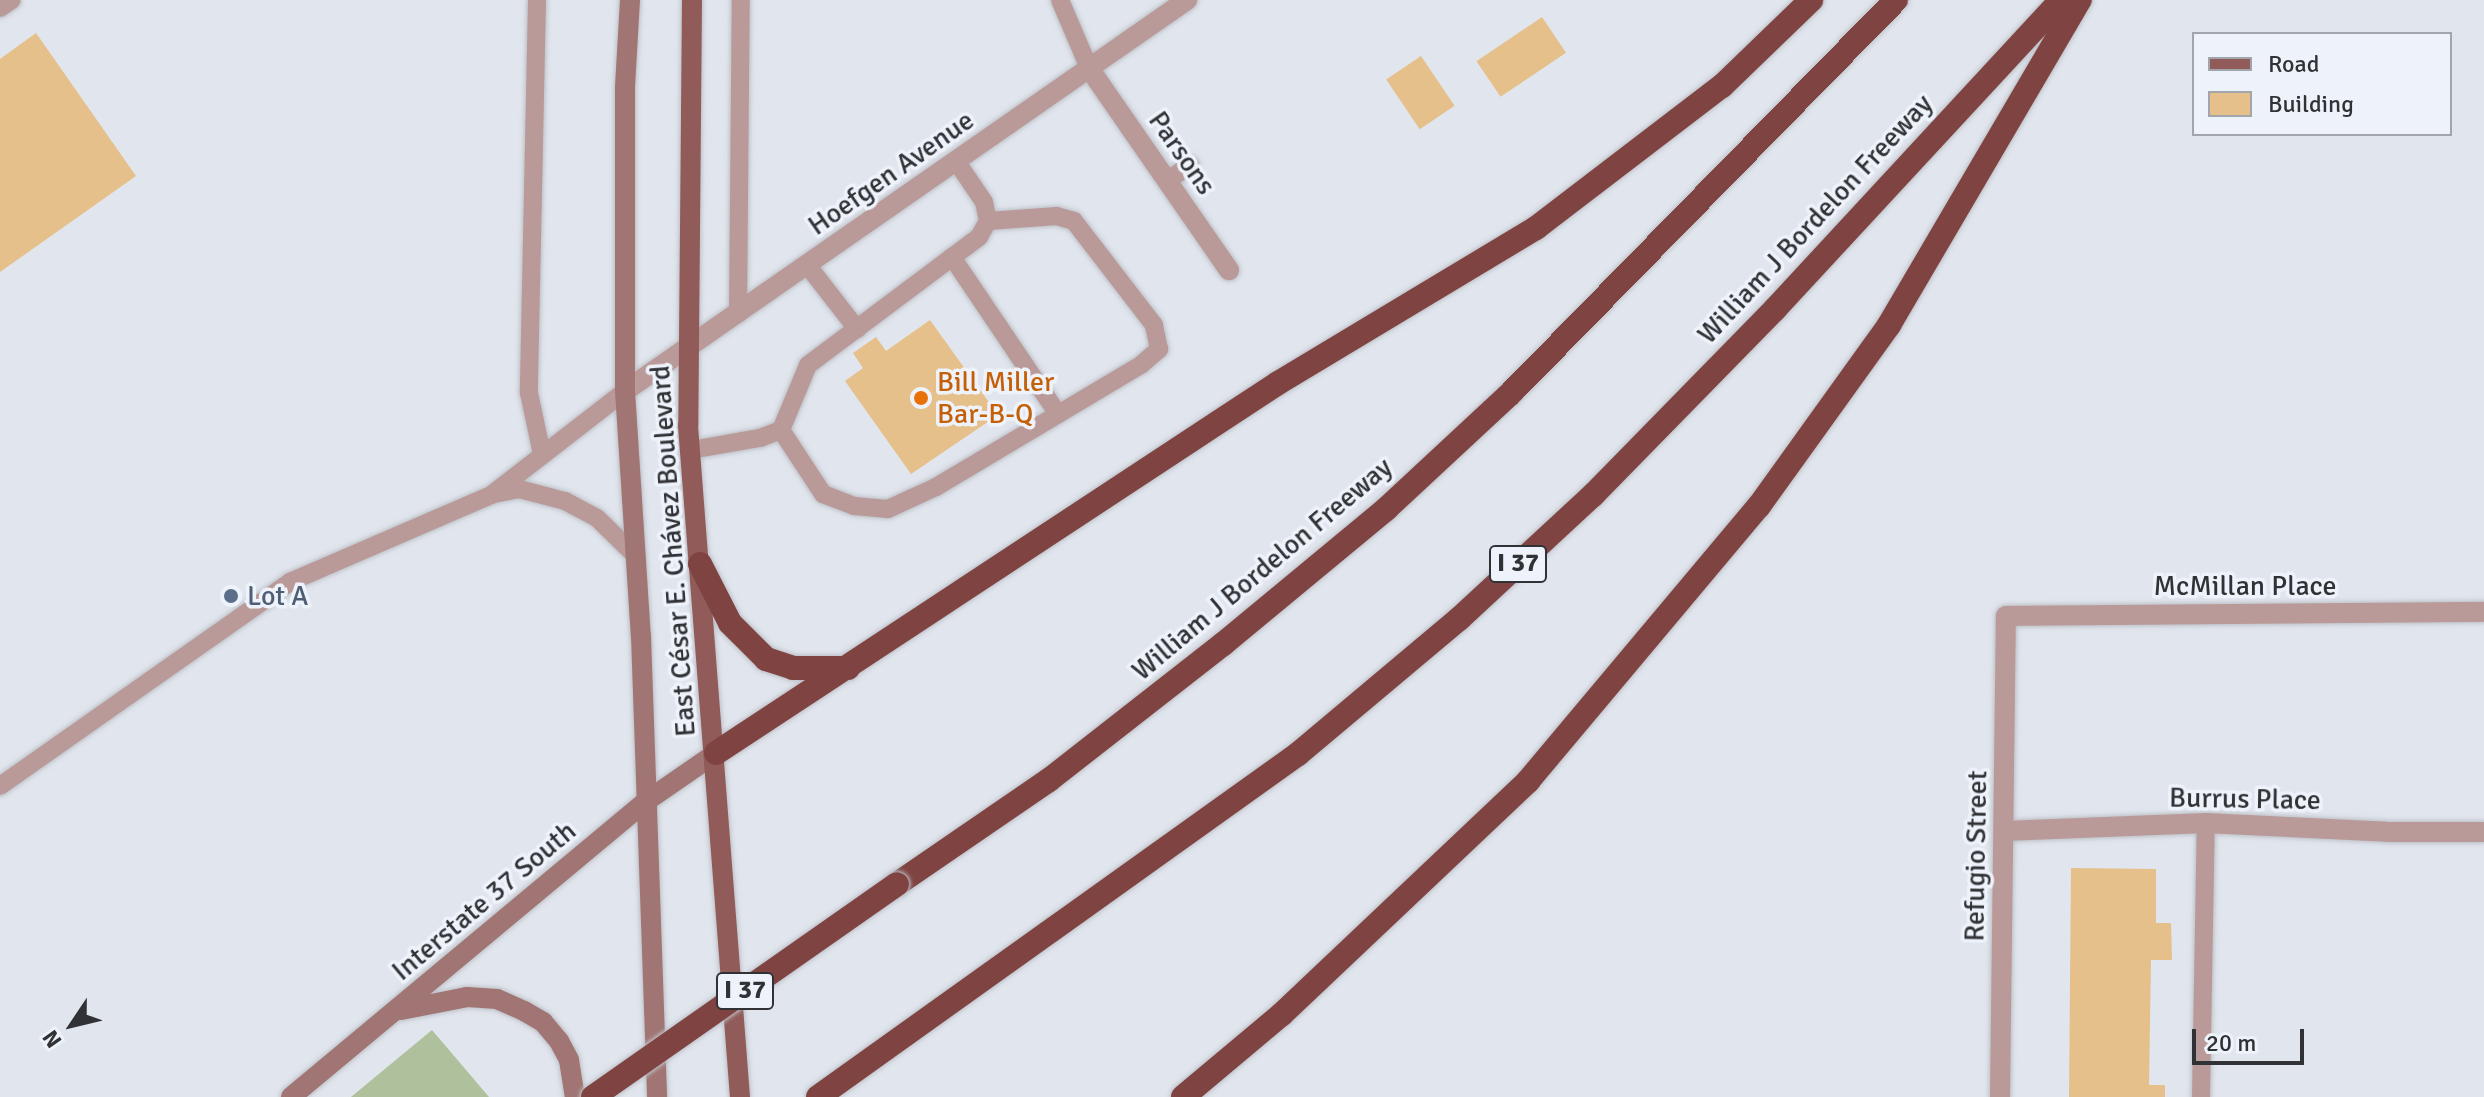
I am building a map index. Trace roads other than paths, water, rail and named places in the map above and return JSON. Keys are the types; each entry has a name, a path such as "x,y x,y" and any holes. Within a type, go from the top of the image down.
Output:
{"highway":[{"path":"716,753 1278,383 1536,228 1722,86 1811,0"},
{"name":"William J Bordelon Freeway","path":"593,1097 1049,780 1223,644 1386,509 1511,393 1896,0"},
{"name":"William J Bordelon Freeway","path":"818,1097 1298,754 1459,619 1593,495 1775,309 2061,0"},
{"path":"1183,1097 1282,1014 1528,781 1759,506 1889,325 2080,0"},
{"path":"700,564 730,623 766,659 793,668 848,668"}],"main road":[{"name":"East César E. Chávez Boulevard","path":"630,0 625,88 625,391 635,555 657,1097"},
{"name":"East César E. Chávez Boulevard","path":"692,0 687,349 691,450 740,1097"},
{"name":"Interstate 37 South","path":"291,1097 645,802 716,753"},
{"path":"394,1012 467,997 497,999 524,1011 543,1022 559,1041 569,1060 575,1097"}],"street":[{"name":"Hoefgen Avenue","path":"625,391 1187,0"},
{"name":"Parsons","path":"1089,68 1229,270"},
{"name":"McMillan Place","path":"2006,616 2484,612"},
{"name":"Refugio Street","path":"2000,1097 2006,616"},
{"name":"Burrus Place","path":"2004,831 2206,823 2387,832 2484,832"}],"lane":[{"path":"0,8 12,0"},
{"path":"537,0 529,393 542,454"},
{"path":"738,314 741,0"},
{"path":"1060,0 1089,68"},
{"path":"691,450 760,438 781,430 808,365 979,237 988,221 984,202 956,161"},
{"path":"1167,181 1190,165"},
{"path":"781,430 823,494 854,506 888,509 936,487 1142,364 1159,349 1154,325 1074,221 1057,216 988,221"},
{"path":"952,257 1058,414"},
{"path":"808,266 857,329"},
{"path":"491,495 625,391"},
{"path":"0,786 290,582 491,495 519,489 565,501 597,518 635,555"},
{"path":"2201,1097 2206,823"}],"place":[{"name":"Bill Miller Bar-B-Q","path":"921,398"},
{"name":"Lot A","path":"231,596"}]}
